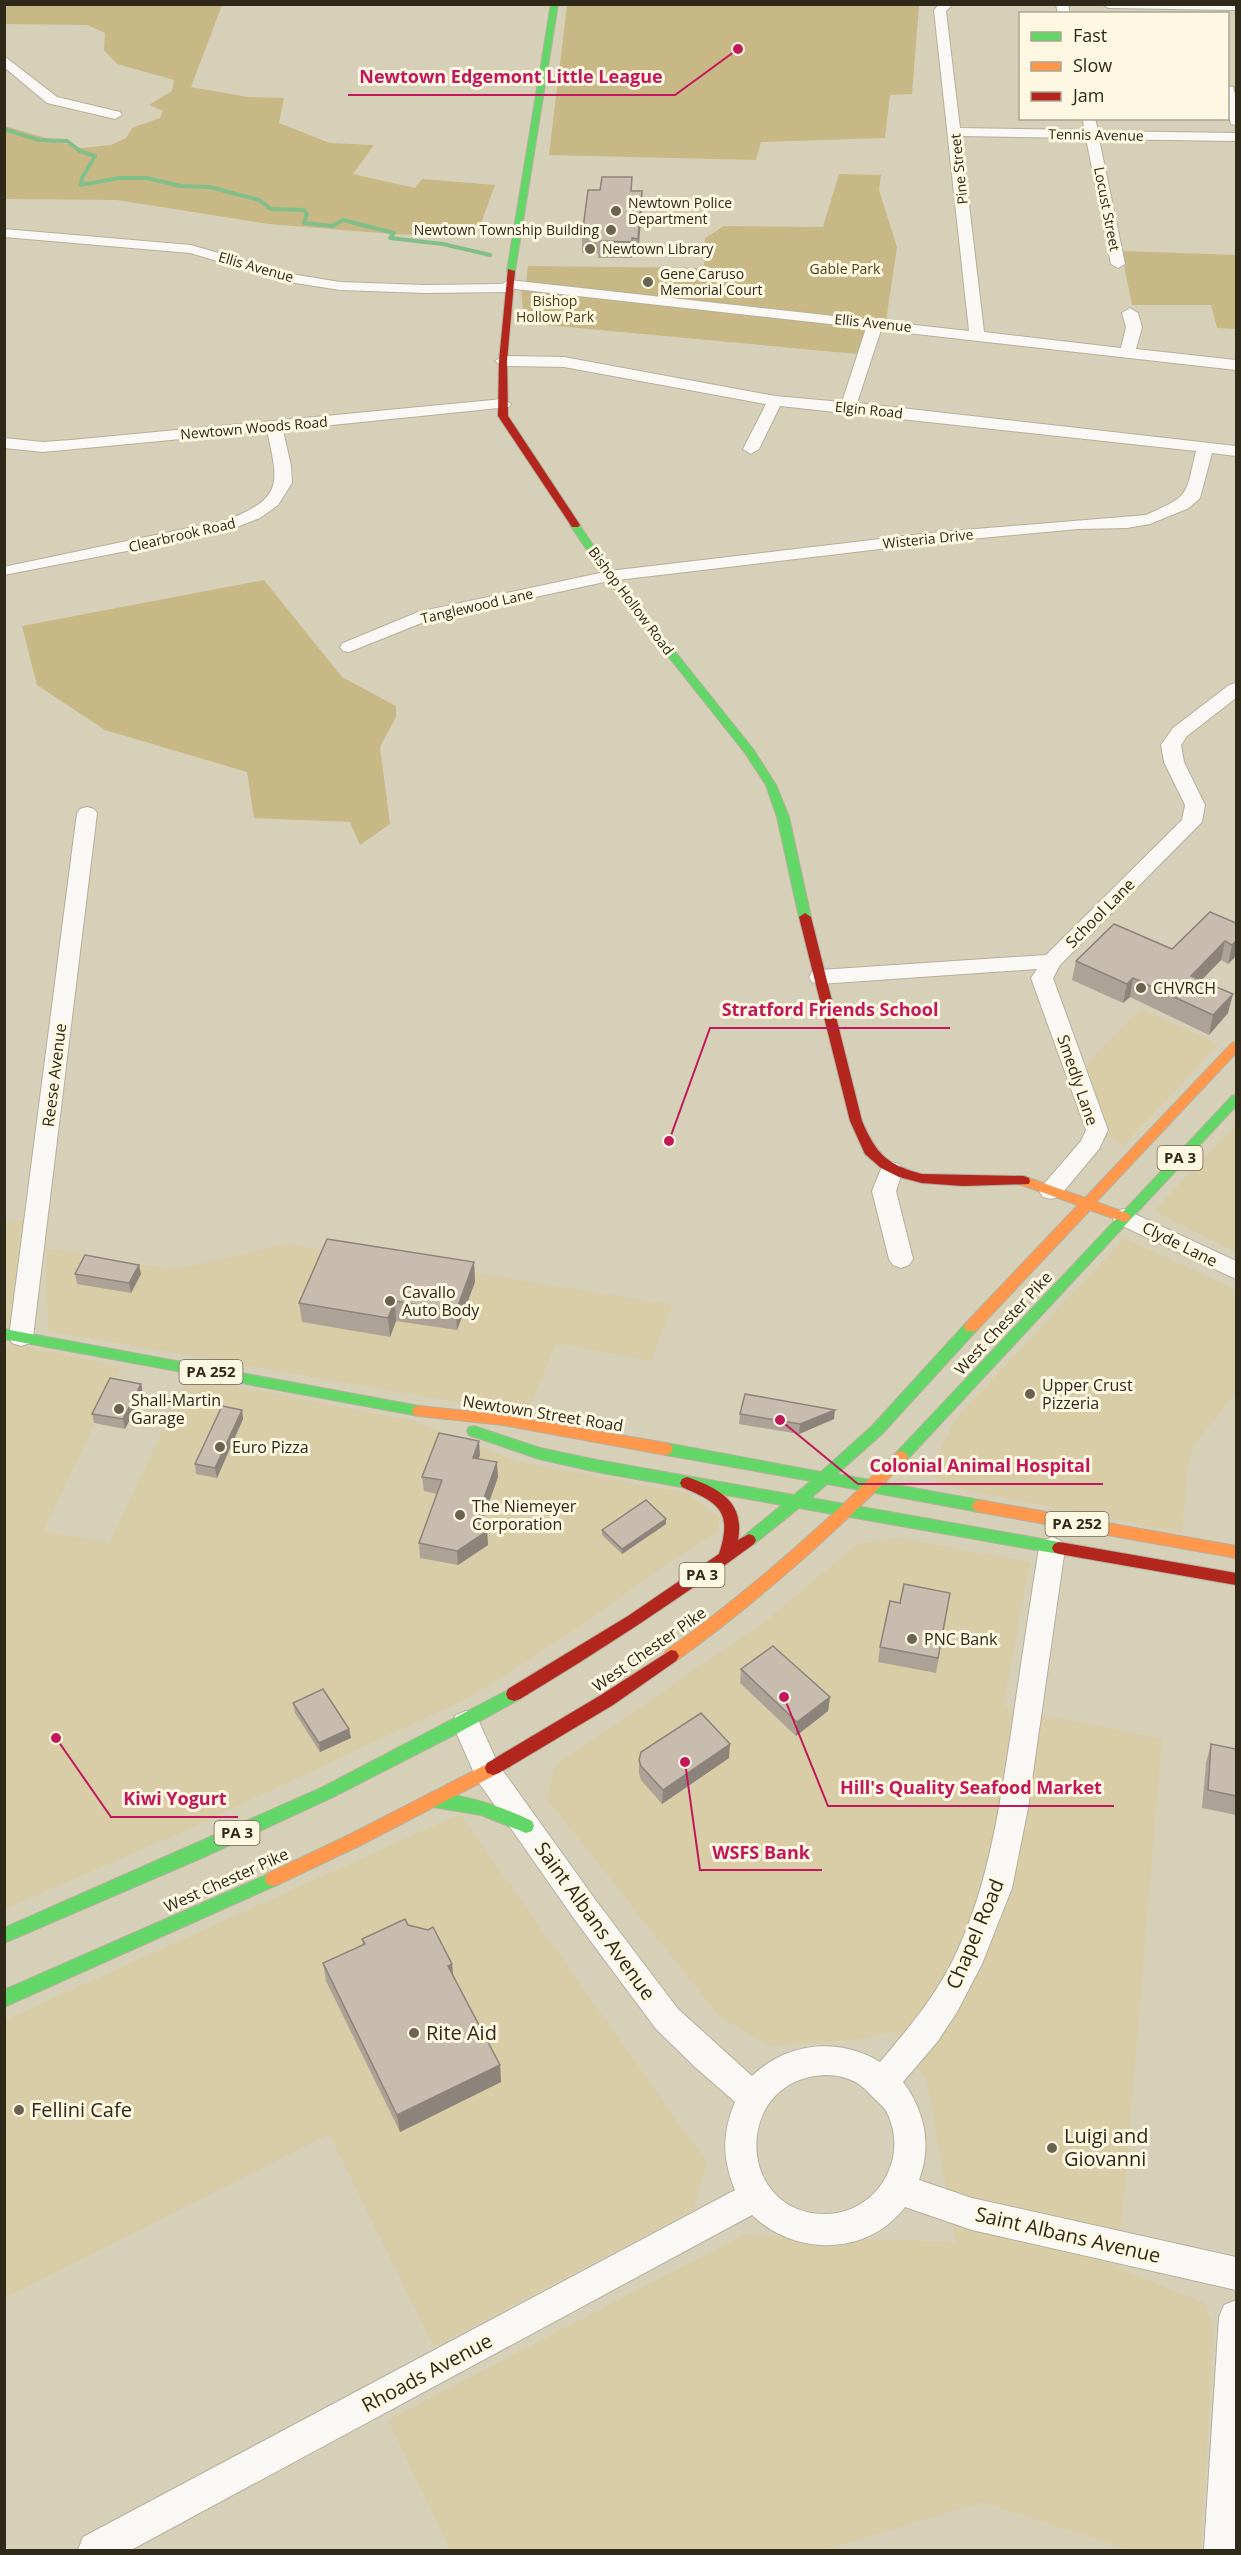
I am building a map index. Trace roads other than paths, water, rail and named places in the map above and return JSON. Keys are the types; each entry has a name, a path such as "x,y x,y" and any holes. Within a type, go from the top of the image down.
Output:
{"main road":[{"name":"Bishop Hollow Road","path":"555,4 508,286 503,361 503,416 609,576 749,751 771,785 783,817 856,1121 868,1149 891,1170 925,1180 1023,1181 1124,1217"},
{"name":"West Chester Pike","path":"4,1936 298,1805 466,1723 604,1642 725,1558 823,1478 910,1397 968,1330 1236,1046"},
{"name":"West Chester Pike","path":"4,1999 295,1867 433,1800 586,1713 685,1645 767,1581 871,1487 1236,1100"},
{"name":"PA 252","path":"13,1335 418,1411"},
{"name":"Newtown Street Road","path":"418,1411 503,1420 1236,1552"},
{"name":"Newtown Street Road","path":"418,1411 539,1453 687,1483 1236,1579"},
{"path":"687,1483 722,1499 733,1512 735,1533 725,1558"},
{"path":"433,1800 478,1805 526,1826"}],"street":[{"path":"1108,4 1236,6"},
{"name":"Pine Street","path":"946,5 940,10 977,334"},
{"path":"4,60 52,100 115,115"},
{"path":"1229,97 1236,121"},
{"name":"Locust Street","path":"1089,120 1118,264"},
{"name":"Tennis Avenue","path":"955,132 1236,137"},
{"name":"Ellis Avenue","path":"4,233 191,249 289,278 340,286 425,289 508,286 977,334 1236,365"},
{"path":"1127,353 1134,327 1130,313"},
{"path":"848,407 875,324"},
{"name":"Elgin Road","path":"503,361 564,362 775,401 848,407 1236,451"},
{"path":"751,449 775,401"},
{"name":"Newtown Woods Road","path":"4,443 43,447 503,404"},
{"name":"Clearbrook Road","path":"8,571 224,528 246,520 275,499 283,487 284,474 274,427"},
{"name":"Wisteria Drive","path":"609,576 939,537 1078,524 1127,523 1150,519 1183,504 1194,494 1205,448"},
{"name":"Tanglewood Lane","path":"349,647 375,639 399,625 424,616 609,576"},
{"name":"School Lane","path":"820,977 1052,961 1191,822 1195,805 1174,762 1171,745 1180,732 1235,691"},
{"name":"Reese Avenue","path":"13,1335 87,813"},
{"name":"Smedly Lane","path":"1051,1191 1091,1144 1097,1130 1042,978 1052,961"},
{"path":"891,1170 884,1191 901,1259"},
{"name":"Clyde Lane","path":"1124,1217 1236,1271"},
{"name":"Chapel Road","path":"881,2084 927,2031 946,2002 967,1964 997,1888 1014,1808 1052,1548"},
{"name":"Saint Albans Avenue","path":"466,1723 487,1771 667,2019 752,2096"},
{"path":"814,2062 844,2065 861,2071 881,2084 897,2101 911,2129 910,2168 902,2190 894,2200 875,2217 839,2228 807,2226 792,2221 775,2211 758,2195 741,2163 738,2141 746,2107 752,2096 766,2082 784,2070 814,2062"},
{"name":"Saint Albans Avenue","path":"902,2190 972,2214 1236,2274"},
{"name":"Rhoads Avenue","path":"96,2550 758,2195"},
{"path":"1222,2550 1236,2317"}],"waterway":[{"path":"4,129 39,140 67,141 80,151 95,156 82,178 81,185 119,178 147,178 180,186 210,187 259,200 271,209 304,210 307,214 304,223 333,226 343,220 394,233 390,238 443,244 490,255"}],"place":[{"name":"Newtown Edgemont Little League","path":"738,49"},
{"name":"Newtown Police Department","path":"616,211"},
{"name":"Newtown Township Building","path":"611,230"},
{"name":"Newtown Library","path":"590,249"},
{"name":"Gene Caruso Memorial Court","path":"648,282"},
{"name":"CHVRCH","path":"1141,988"},
{"name":"Stratford Friends School","path":"669,1141"},
{"name":"Cavallo Auto Body","path":"390,1301"},
{"name":"Upper Crust Pizzeria","path":"1030,1394"},
{"name":"Shall-Martin Garage","path":"119,1409"},
{"name":"Colonial Animal Hospital","path":"780,1420"},
{"name":"Euro Pizza","path":"220,1447"},
{"name":"The Niemeyer Corporation","path":"460,1515"},
{"name":"PNC Bank","path":"912,1639"},
{"name":"Hill's Quality Seafood Market","path":"784,1697"},
{"name":"Kiwi Yogurt","path":"56,1738"},
{"name":"WSFS Bank","path":"685,1762"},
{"name":"Rite Aid","path":"414,2033"},
{"name":"Fellini Cafe","path":"19,2110"},
{"name":"Luigi and Giovanni","path":"1052,2148"}],"park label":[{"name":"Gable Park","path":"845,269"},
{"name":"Bishop Hollow Park","path":"555,310"}]}
